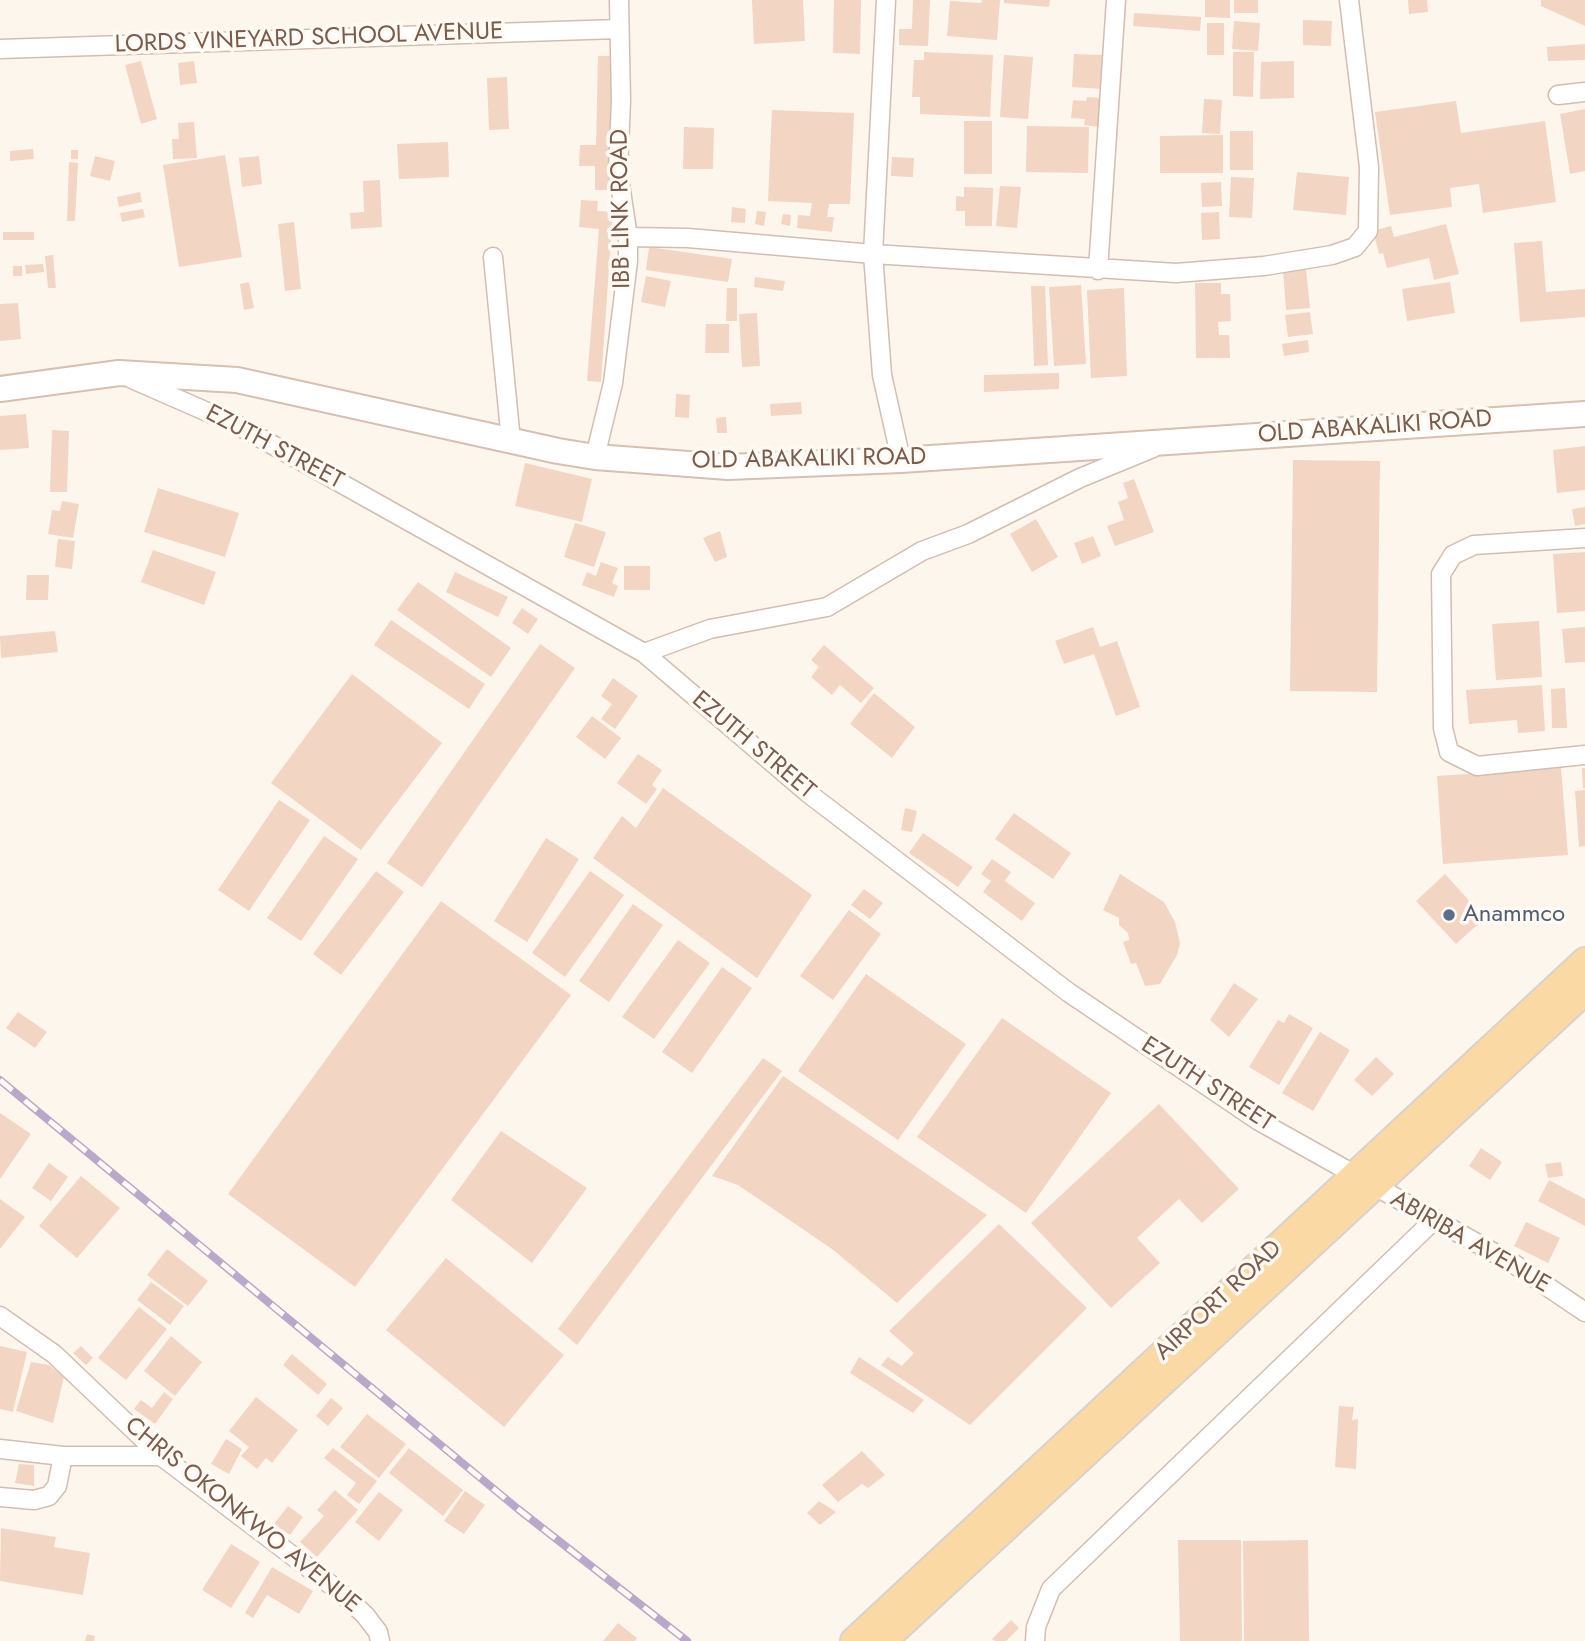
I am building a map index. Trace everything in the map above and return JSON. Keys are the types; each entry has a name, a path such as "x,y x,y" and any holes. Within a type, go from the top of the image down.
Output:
{"main road":[{"name":"OLD ABAKALIKI ROAD","path":"0,389 119,373 237,380 396,412 511,441 595,457 728,467 901,460 1585,414"},
{"name":"AIRPORT ROAD","path":"883,1641 1364,1181 1585,961"},
{"name":"AIRPORT ROAD","path":"854,1641 1364,1181 1585,991"}],"street":[{"name":"IBB LINK ROAD","path":"595,457 613,383 623,323 628,237 619,188 619,0"},
{"path":"886,0 873,254 882,376 901,460"},
{"path":"1098,270 1115,0"},
{"path":"628,237 688,238 873,254 1175,273 1264,266 1332,255 1355,247 1369,223 1369,167 1349,0"},
{"name":"LORDS VINEYARD SCHOOL AVENUE","path":"0,48 618,29"},
{"path":"1558,95 1585,92"},
{"path":"494,257 511,441"},
{"name":"EZUTH STREET","path":"119,373 237,425 644,653 808,793 1068,992 1259,1121 1364,1181"},
{"path":"644,653 710,629 827,607 922,551 968,534 1080,478 1166,442"},
{"path":"1585,538 1474,545 1453,555 1441,574 1443,728 1449,752 1477,766 1585,755"},
{"name":"ABIRIBA AVENUE","path":"1364,1181 1514,1264 1585,1312"},
{"path":"1035,1641 1036,1627 1051,1589 1435,1219"},
{"name":"CHRIS OKONKWO AVENUE","path":"0,1316 54,1354 161,1456 339,1591 365,1615 378,1632 380,1641"},
{"path":"0,1449 64,1456 161,1456"},
{"path":"0,1497 34,1500 49,1496 57,1486 64,1456"}],"building":[{"path":"752,0 803,0 805,41 754,44"},
{"path":"834,0 861,0 860,54 833,53"},
{"path":"913,0 930,0 928,46 899,45 899,29 912,29"},
{"path":"982,0 1000,0 997,40 947,36 950,1 981,3"},
{"path":"1004,0 1050,0 1049,7 1004,3"},
{"path":"1205,0 1230,0 1230,18 1205,17"},
{"path":"1234,0 1258,0 1258,13 1234,13"},
{"path":"1408,0 1427,0 1428,12 1409,14"},
{"path":"1541,0 1585,0 1585,26 1541,6"},
{"path":"1134,13 1201,17 1200,31 1133,26"},
{"path":"1303,20 1332,21 1331,46 1303,45"},
{"path":"1234,21 1260,23 1258,51 1232,49"},
{"path":"1207,23 1224,23 1224,55 1207,55"},
{"path":"1585,44 1585,60 1548,61 1547,47"},
{"path":"924,52 993,55 990,117 920,114 920,97 912,97 914,60 924,60"},
{"path":"1233,52 1254,52 1253,97 1233,96"},
{"path":"1074,54 1104,55 1102,89 1072,87"},
{"path":"1004,55 1033,57 1028,119 1000,117"},
{"path":"598,56 613,56 610,190 595,190 595,166 579,166 580,145 596,145"},
{"path":"141,61 157,119 141,124 125,65"},
{"path":"194,61 197,83 180,85 178,63"},
{"path":"1294,61 1294,98 1260,99 1261,62"},
{"path":"507,77 509,129 489,130 487,78"},
{"path":"1087,97 1102,98 1099,127 1084,125 1085,119 1071,118 1073,100 1086,101"},
{"path":"1204,99 1222,100 1220,134 1202,133"},
{"path":"1456,101 1461,133 1545,121 1556,202 1483,213 1479,184 1450,188 1452,207 1390,215 1375,112"},
{"path":"1585,109 1585,171 1570,174 1560,114"},
{"path":"772,110 854,113 850,204 829,204 827,217 834,217 832,232 797,228 798,215 810,216 812,203 768,201"},
{"path":"964,121 992,121 992,174 964,174"},
{"path":"194,122 197,158 173,159 172,139 179,139 178,123"},
{"path":"1027,126 1089,127 1088,173 1026,172"},
{"path":"684,127 714,128 713,169 683,169"},
{"path":"1230,131 1253,131 1253,170 1230,170"},
{"path":"1223,135 1223,173 1160,173 1160,136"},
{"path":"448,142 449,177 399,179 397,144"},
{"path":"33,149 34,159 10,161 10,151"},
{"path":"71,150 78,150 78,159 71,159"},
{"path":"225,155 242,257 179,267 163,165"},
{"path":"95,156 115,161 110,181 90,176"},
{"path":"259,156 262,184 242,187 239,158"},
{"path":"892,157 914,158 913,177 891,176"},
{"path":"69,162 78,163 75,221 67,221"},
{"path":"1297,172 1349,177 1346,215 1293,210"},
{"path":"1231,177 1254,178 1252,218 1229,217"},
{"path":"380,180 382,227 351,229 350,213 364,212 363,181"},
{"path":"1221,182 1222,206 1202,207 1201,183"},
{"path":"1000,186 1021,187 1017,228 996,226"},
{"path":"964,187 993,188 992,226 965,226 965,211 956,211 956,196 964,197"},
{"path":"140,192 142,202 119,207 117,197"},
{"path":"581,200 598,201 597,211 613,212 601,382 587,381 599,229 579,227"},
{"path":"732,207 746,209 745,223 731,222"},
{"path":"143,209 145,217 122,222 120,213"},
{"path":"757,211 766,212 764,226 755,224"},
{"path":"1219,212 1220,239 1202,240 1201,213"},
{"path":"783,214 791,215 790,226 781,224"},
{"path":"294,222 301,289 285,291 278,224"},
{"path":"1446,224 1459,274 1434,280 1429,258 1387,268 1383,253 1379,254 1373,231 1391,226 1394,237"},
{"path":"3,232 34,232 34,240 3,240"},
{"path":"1542,241 1546,292 1585,289 1585,317 1520,322 1514,243"},
{"path":"649,247 732,259 728,282 646,270"},
{"path":"53,255 56,288 48,288 45,256"},
{"path":"43,264 44,272 26,274 25,265"},
{"path":"13,266 22,266 22,276 13,276"},
{"path":"1306,269 1310,308 1286,310 1283,271"},
{"path":"646,276 671,281 665,307 641,302"},
{"path":"755,277 785,281 783,291 754,287"},
{"path":"249,282 254,308 244,310 240,284"},
{"path":"1450,282 1455,313 1407,321 1402,289"},
{"path":"1195,283 1221,283 1221,294 1230,294 1231,321 1218,322 1219,335 1229,335 1230,358 1196,358"},
{"path":"1081,285 1086,364 1054,366 1049,287"},
{"path":"1031,286 1045,286 1048,365 1034,366"},
{"path":"727,288 737,288 737,321 726,321"},
{"path":"1124,288 1127,376 1091,378 1087,290"},
{"path":"18,303 21,339 0,341 0,304"},
{"path":"1310,312 1313,334 1288,337 1285,315"},
{"path":"757,313 760,366 742,367 739,314"},
{"path":"706,324 729,324 729,353 705,353"},
{"path":"1308,340 1309,352 1284,356 1282,344"},
{"path":"1059,373 1059,389 984,392 984,375"},
{"path":"676,394 690,395 689,418 675,417"},
{"path":"801,402 802,414 771,416 770,404"},
{"path":"26,414 29,448 0,450 0,416"},
{"path":"726,417 727,433 717,433 716,418"},
{"path":"52,430 69,431 67,492 50,492"},
{"path":"1585,446 1585,490 1557,493 1553,450"},
{"path":"1293,460 1380,461 1377,692 1290,691"},
{"path":"525,463 592,479 582,522 515,506"},
{"path":"1134,479 1154,532 1115,546 1107,526 1124,520 1118,502 1128,498 1123,483"},
{"path":"158,488 239,513 225,557 144,532"},
{"path":"62,501 79,504 73,538 48,534 52,510 60,511"},
{"path":"1585,507 1585,524 1575,526 1572,509"},
{"path":"1036,519 1058,557 1032,572 1010,534"},
{"path":"575,523 606,532 594,567 564,557"},
{"path":"720,531 727,557 715,562 703,538"},
{"path":"1093,536 1101,556 1082,564 1074,543"},
{"path":"58,539 75,541 72,569 55,567"},
{"path":"153,550 216,572 204,605 141,582"},
{"path":"1585,552 1585,611 1557,613 1553,554"},
{"path":"601,562 618,568 612,583 618,586 614,597 582,585 587,572 596,576"},
{"path":"624,566 650,566 650,590 624,590"},
{"path":"455,572 508,597 498,617 446,592"},
{"path":"27,575 49,575 48,600 26,600"},
{"path":"418,582 511,648 491,677 397,610"},
{"path":"522,608 538,619 528,634 512,623"},
{"path":"391,620 485,684 469,709 374,645"},
{"path":"1539,621 1542,677 1496,680 1492,624"},
{"path":"1093,627 1100,647 1117,641 1140,707 1116,716 1094,654 1064,664 1055,641"},
{"path":"1585,627 1585,662 1565,663 1562,629"},
{"path":"55,631 58,652 1,658 0,636"},
{"path":"540,644 575,668 422,887 387,863"},
{"path":"824,645 874,688 861,703 840,685 832,695 811,677 819,667 811,660"},
{"path":"352,674 442,743 361,850 271,783"},
{"path":"613,678 638,696 615,729 601,719 612,704 601,696"},
{"path":"1542,685 1545,731 1518,733 1517,720 1469,724 1466,690"},
{"path":"1565,688 1567,728 1552,728 1551,689"},
{"path":"874,693 915,727 892,758 850,724"},
{"path":"592,716 621,738 605,759 576,737"},
{"path":"638,754 662,770 652,785 657,789 646,804 617,783"},
{"path":"1561,768 1568,855 1443,864 1437,776"},
{"path":"1582,768 1585,768 1585,788 1583,788"},
{"path":"663,788 812,895 757,978 593,858 622,816 636,828"},
{"path":"1585,790 1585,846 1579,847 1575,791"},
{"path":"279,800 310,820 249,911 218,890"},
{"path":"905,808 917,811 912,832 901,830"},
{"path":"1014,813 1071,853 1053,879 995,839"},
{"path":"923,833 973,867 958,887 909,853"},
{"path":"324,836 358,859 301,941 267,918"},
{"path":"546,838 579,859 527,942 494,921"},
{"path":"992,859 1011,872 1005,881 1035,903 1022,921 983,892 991,881 981,874"},
{"path":"376,871 404,892 341,975 313,954"},
{"path":"590,871 624,895 565,977 532,953"},
{"path":"1120,874 1164,902 1175,922 1180,943 1177,955 1160,984 1145,986 1136,963 1131,964 1123,942 1129,940 1128,933 1119,925 1119,918 1103,910"},
{"path":"1445,874 1485,918 1456,944 1416,901"},
{"path":"864,889 883,903 870,919 851,905"},
{"path":"441,901 571,995 355,1287 228,1194"},
{"path":"633,904 663,925 609,1002 579,981"},
{"path":"849,910 881,934 833,1000 800,976"},
{"path":"678,940 710,963 654,1039 622,1017"},
{"path":"722,967 752,988 692,1073 662,1052"},
{"path":"866,974 966,1044 898,1140 798,1071"},
{"path":"1234,983 1258,999 1229,1037 1210,1020"},
{"path":"18,1012 47,1032 35,1048 6,1028"},
{"path":"1289,1014 1313,1028 1279,1085 1249,1067 1278,1020 1284,1023"},
{"path":"1002,1018 1111,1093 1026,1213 917,1137"},
{"path":"1320,1032 1350,1050 1313,1111 1282,1093"},
{"path":"1376,1057 1394,1074 1372,1096 1354,1080"},
{"path":"763,1058 782,1071 577,1345 558,1329"},
{"path":"783,1076 987,1215 897,1303 832,1249 738,1185 712,1176"},
{"path":"1159,1104 1239,1189 1202,1223 1179,1199 1137,1238 1160,1263 1111,1308 1031,1223"},
{"path":"0,1113 31,1134 0,1179"},
{"path":"501,1131 587,1188 532,1263 451,1200"},
{"path":"1481,1148 1502,1162 1490,1180 1469,1166"},
{"path":"1561,1162 1563,1176 1548,1178 1545,1164"},
{"path":"49,1163 68,1177 51,1201 32,1188"},
{"path":"81,1176 120,1208 77,1258 39,1226"},
{"path":"1549,1180 1585,1199 1585,1226 1538,1201"},
{"path":"0,1199 25,1217 0,1249"},
{"path":"1526,1222 1560,1238 1548,1263 1514,1246"},
{"path":"999,1224 1087,1308 970,1425 881,1365 888,1357 902,1366 914,1353 889,1331"},
{"path":"167,1249 208,1281 188,1306 147,1275"},
{"path":"446,1258 564,1355 504,1427 386,1330"},
{"path":"151,1282 184,1306 170,1325 137,1300"},
{"path":"139,1307 167,1329 126,1380 98,1358"},
{"path":"171,1336 202,1362 175,1396 144,1371"},
{"path":"0,1346 27,1352 13,1412 0,1409"},
{"path":"81,1346 93,1358 86,1365 73,1353"},
{"path":"292,1354 327,1384 318,1395 283,1365"},
{"path":"859,1357 924,1400 913,1413 850,1373"},
{"path":"31,1362 49,1365 64,1377 53,1423 16,1411"},
{"path":"164,1392 173,1399 155,1424 134,1409 141,1400 152,1408"},
{"path":"256,1397 298,1430 272,1463 266,1458 257,1469 241,1456 249,1447 229,1431"},
{"path":"331,1398 343,1408 328,1426 316,1416"},
{"path":"1339,1406 1354,1407 1352,1420 1358,1419 1356,1469 1335,1467"},
{"path":"367,1414 406,1444 379,1478 340,1447"},
{"path":"226,1439 242,1449 229,1474 211,1464"},
{"path":"333,1448 377,1481 359,1504 347,1495 356,1483 324,1458"},
{"path":"409,1448 463,1490 443,1516 389,1473"},
{"path":"862,1451 885,1475 868,1488 862,1484 838,1502 822,1485"},
{"path":"19,1464 34,1465 34,1486 15,1483"},
{"path":"335,1490 358,1510 317,1557 300,1542 324,1516 317,1510"},
{"path":"465,1491 485,1505 464,1534 444,1521"},
{"path":"379,1492 403,1510 379,1541 355,1522"},
{"path":"819,1501 836,1512 820,1525 807,1513"},
{"path":"288,1506 303,1517 290,1535 274,1524"},
{"path":"1,1528 56,1537 54,1547 90,1553 83,1595 0,1581"},
{"path":"1178,1540 1241,1540 1242,1641 1180,1641"},
{"path":"1308,1540 1309,1641 1244,1641 1243,1541"},
{"path":"231,1544 260,1562 231,1608 202,1590"},
{"path":"272,1567 313,1591 299,1614 267,1595 253,1618 245,1613"},
{"path":"1011,1620 1019,1628 1006,1641 992,1639"},
{"path":"618,1623 637,1638 635,1641 603,1641"},
{"path":"87,1634 95,1636 94,1641 85,1641"}],"railway":[{"path":"0,1080 518,1509 687,1641"}],"place":[{"name":"Anammco","path":"1449,915"}]}
